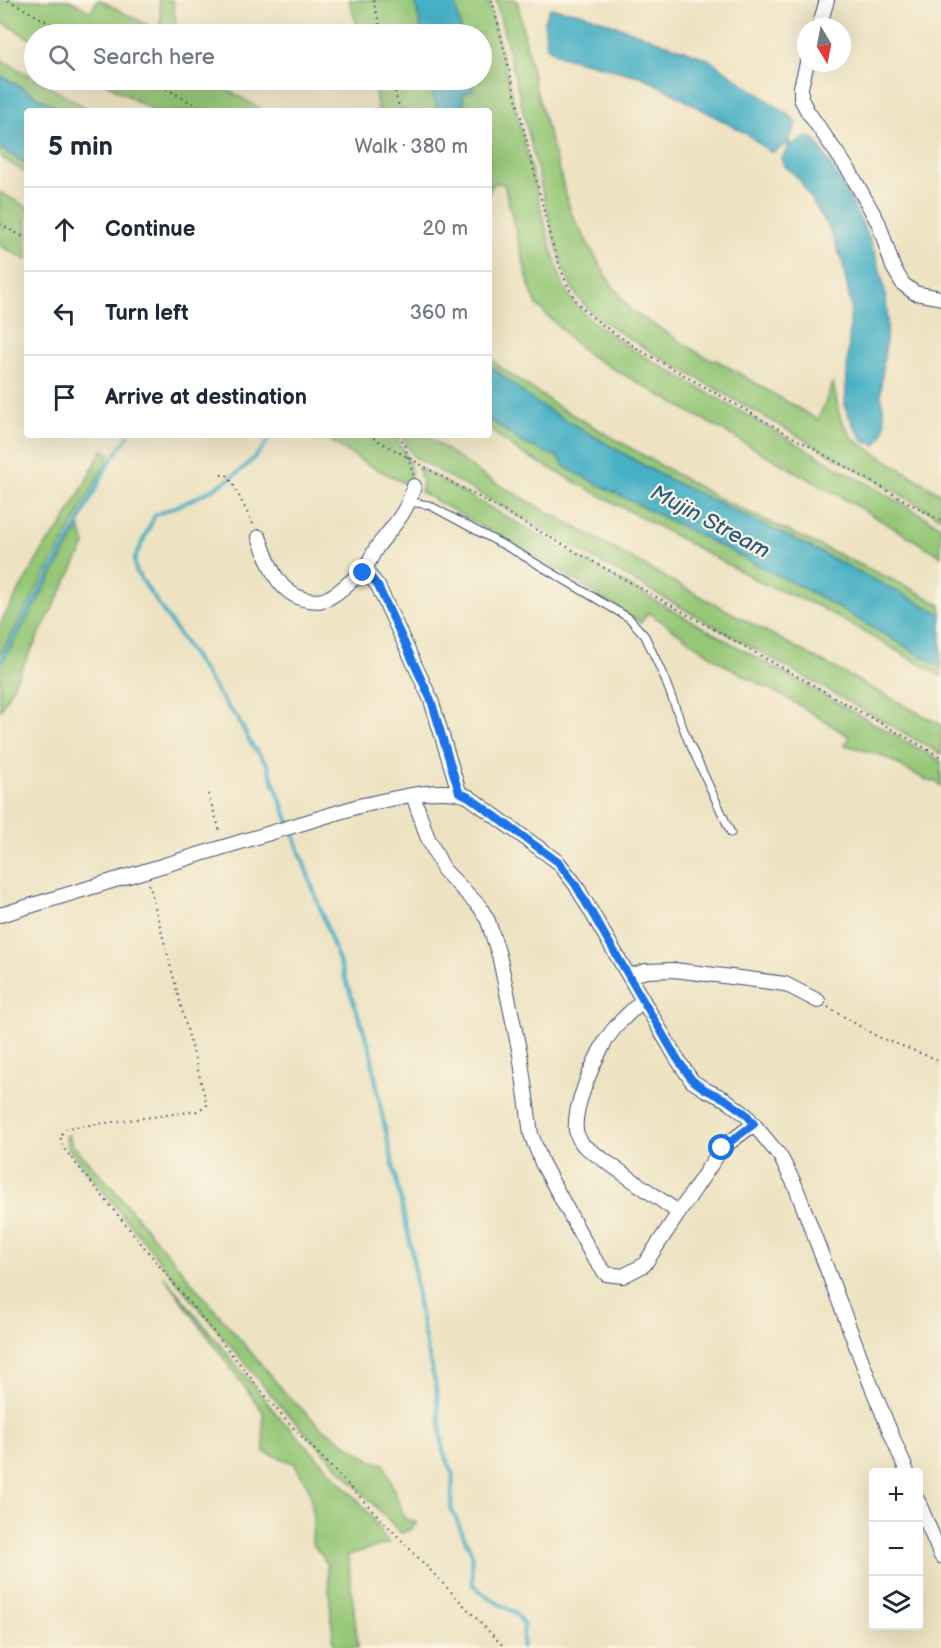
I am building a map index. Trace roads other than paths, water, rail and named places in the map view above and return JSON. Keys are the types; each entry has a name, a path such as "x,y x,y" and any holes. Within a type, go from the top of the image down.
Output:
{"street":[{"path":"822,18 827,0"},
{"path":"805,72 801,99 850,172 879,224 893,267 903,284 915,292 941,298"},
{"path":"259,537 274,573 286,591 299,598 318,602 330,597 363,573 377,548 410,502 414,486"},
{"path":"363,573 369,575 378,586 420,673 431,700 459,792"},
{"path":"0,915 359,806 413,795 459,792 469,797 558,862 575,884 676,1057 692,1080 746,1114 780,1156 795,1185 905,1468"},
{"path":"413,795 427,836 444,870 480,907 488,921 499,955 520,1054 531,1134 542,1163 593,1257 606,1274 623,1276 644,1265 722,1148 754,1124"},
{"path":"629,976 646,971 674,970 748,979 785,984 818,1001"},
{"path":"643,1000 605,1041 579,1106 576,1130 584,1146 678,1212"},
{"path":"923,1514 941,1556"}],"lane":[{"path":"410,502 429,505 520,554 629,618 645,636 664,677 687,738 731,833"}],"water":[{"path":"415,0 454,0 460,24 420,24"},
{"path":"550,8 581,13 708,59 793,118 796,124 789,140 790,143 793,144 807,137 813,138 818,144 866,232 882,278 887,328 881,387 885,422 882,435 876,445 865,442 853,425 845,406 851,306 842,260 828,226 799,179 781,159 789,147 786,144 772,153 745,133 643,77 561,56 547,47 544,21"},
{"path":"0,75 57,108 24,108 24,162 0,148"},
{"path":"432,90 472,90 463,94 465,108 436,108"},
{"name":"Mujin Stream","path":"492,367 536,403 662,476 810,547 941,614 941,667 813,593 566,468 558,457 523,443 492,421"}],"waterway":[{"path":"0,661 77,526 107,466 127,438"},
{"path":"270,438 249,463 221,484 155,515 134,560 136,571 238,719 251,744 267,764 289,823"},
{"path":"292,830 370,1048 413,1257 418,1303 436,1386 443,1451 453,1474 451,1508 472,1554 472,1584 489,1598 515,1613 524,1625 522,1648"}]}
